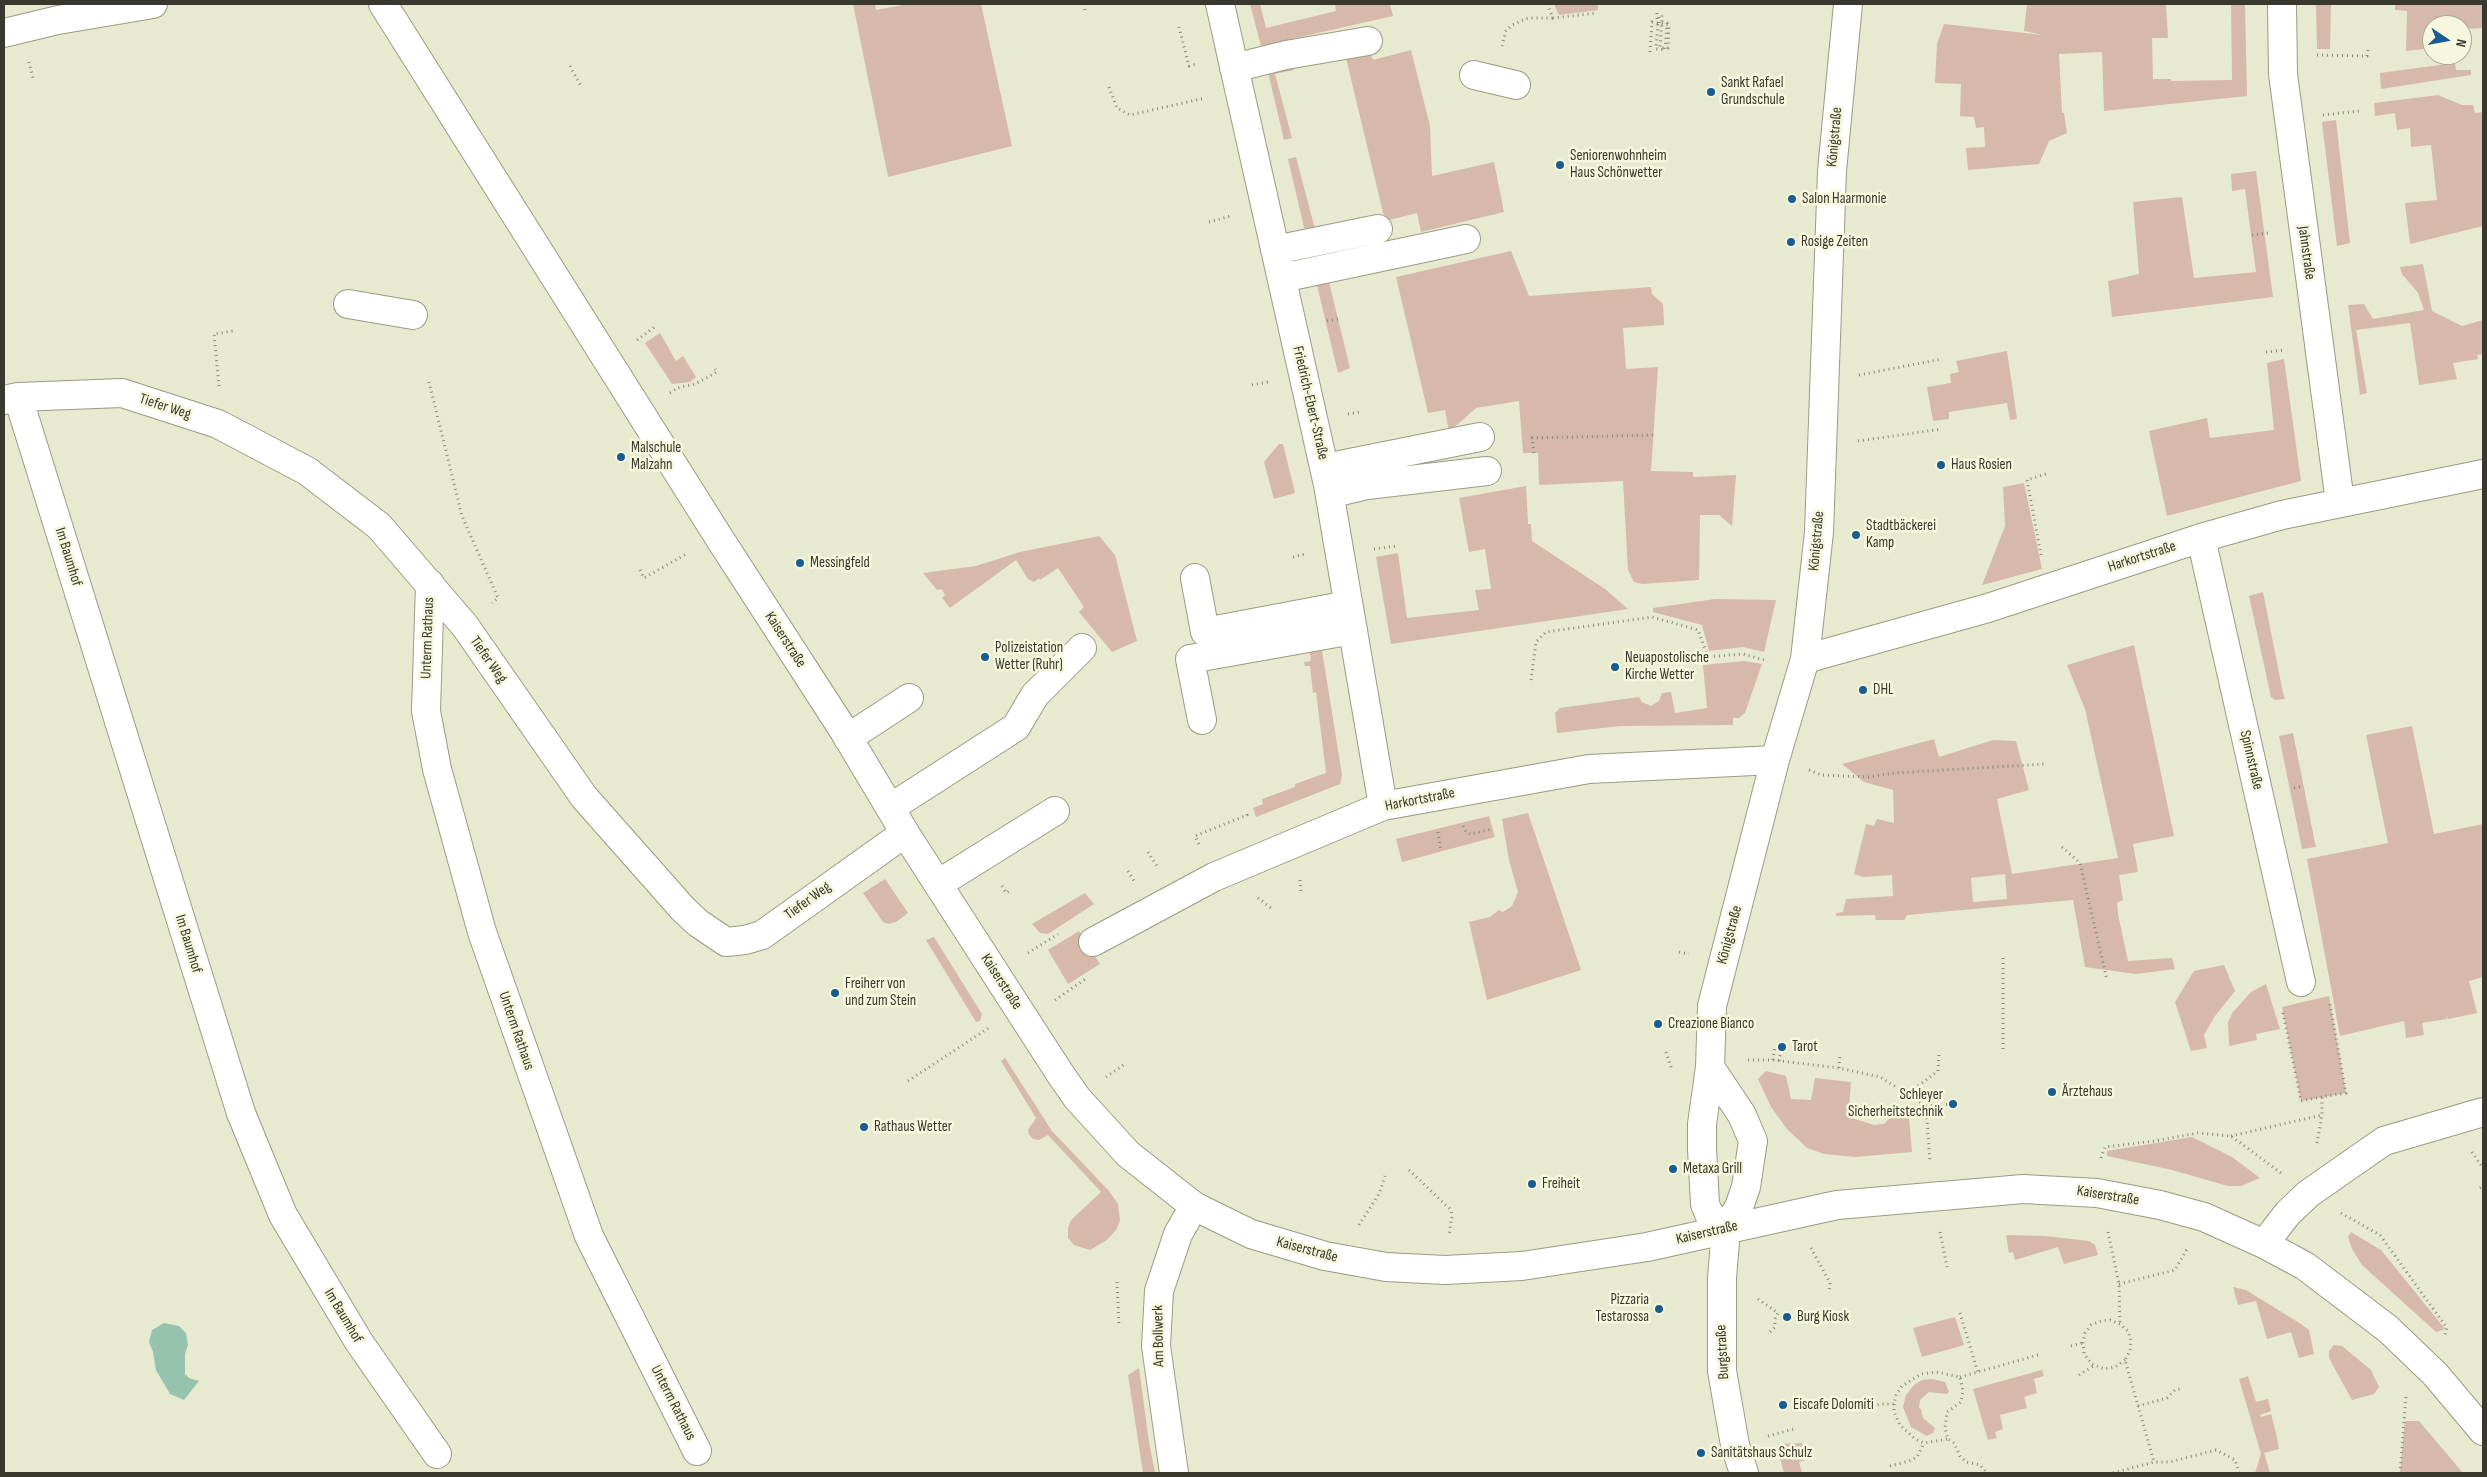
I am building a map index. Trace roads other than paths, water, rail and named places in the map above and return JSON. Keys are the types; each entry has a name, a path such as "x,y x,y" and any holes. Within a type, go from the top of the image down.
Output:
{"street":[{"path":"4,33 58,20 153,4"},
{"name":"Friedrich-Ebert-Straße","path":"1220,4 1327,481 1383,806"},
{"name":"Königstraße","path":"1726,1229 1709,1214 1705,1204 1702,1124 1710,1067 1712,1006 1775,760 1805,658 1819,532 1832,171 1848,4"},
{"name":"Jahnstraße","path":"2282,4 2287,112 2340,502"},
{"name":"Kaiserstraße","path":"389,12 549,269 848,738 905,833 1077,1098 1128,1154 1194,1206 1271,1241 1352,1262 1386,1268 1445,1270 1513,1266 1647,1247 1836,1205 1933,1195 2037,1188 2097,1192 2160,1205 2204,1217 2264,1244 2305,1266 2388,1329 2434,1374 2483,1431"},
{"path":"1237,79 1286,55 1368,41"},
{"path":"1275,250 1378,229"},
{"path":"1282,278 1466,239"},
{"path":"348,304 413,315"},
{"name":"Tiefer Weg","path":"11,399 122,393 218,424 307,471 379,526 465,626 584,797 683,909 698,924 726,942 745,940 762,935 884,846 905,833"},
{"name":"Im Baumhof","path":"11,399 241,1113 283,1215 359,1342 437,1454"},
{"path":"1327,481 1480,437"},
{"path":"1327,481 1367,485 1486,471"},
{"name":"Harkortstraße","path":"1805,658 1988,608 2200,538 2282,515 2483,474"},
{"name":"Spinnstraße","path":"2200,538 2302,992"},
{"path":"1195,578 1205,632 1351,618"},
{"name":"Unterm Rathaus","path":"430,584 426,712 437,769 482,932 589,1236 697,1452"},
{"path":"1202,720 1190,659 1351,618"},
{"path":"890,808 1016,727 1035,695 1082,648"},
{"path":"848,738 909,698"},
{"name":"Harkortstraße","path":"1093,942 1214,877 1383,806 1589,769 1775,760"},
{"path":"938,884 1055,811"},
{"path":"1710,1067 1742,1115 1753,1141 1746,1187 1739,1207 1726,1229"},
{"path":"2264,1244 2288,1213 2308,1194 2384,1140 2483,1112"},
{"name":"Am Bollwerk","path":"1174,1473 1156,1346 1159,1291 1178,1234 1194,1206"},
{"name":"Burgstraße","path":"1726,1229 1722,1278 1722,1371 1733,1424 1735,1445 1744,1473"}],"place":[{"name":"Sankt Rafael Grundschule","path":"1711,92"},
{"name":"Seniorenwohnheim Haus Schönwetter","path":"1560,165"},
{"name":"Salon Haarmonie","path":"1792,199"},
{"name":"Rosige Zeiten","path":"1791,242"},
{"name":"Malschule Malzahn","path":"621,457"},
{"name":"Haus Rosien","path":"1941,465"},
{"name":"Stadtbäckerei Kamp","path":"1856,535"},
{"name":"Messingfeld","path":"800,563"},
{"name":"Polizeistation Wetter (Ruhr)","path":"985,657"},
{"name":"Neuapostolische Kirche Wetter","path":"1615,667"},
{"name":"DHL","path":"1863,690"},
{"name":"Freiherr von und zum Stein","path":"835,993"},
{"name":"Creazione Bianco","path":"1658,1024"},
{"name":"Tarot","path":"1782,1047"},
{"name":"Ärztehaus","path":"2052,1092"},
{"name":"Schleyer Sicherheitstechnik","path":"1953,1104"},
{"name":"Rathaus Wetter","path":"864,1127"},
{"name":"Metaxa Grill","path":"1673,1169"},
{"name":"Freiheit","path":"1532,1184"},
{"name":"Pizzaria Testarossa","path":"1659,1309"},
{"name":"Burg Kiosk","path":"1787,1317"},
{"name":"Eiscafe Dolomiti","path":"1783,1405"},
{"name":"Sanitätshaus Schulz","path":"1701,1453"}]}
